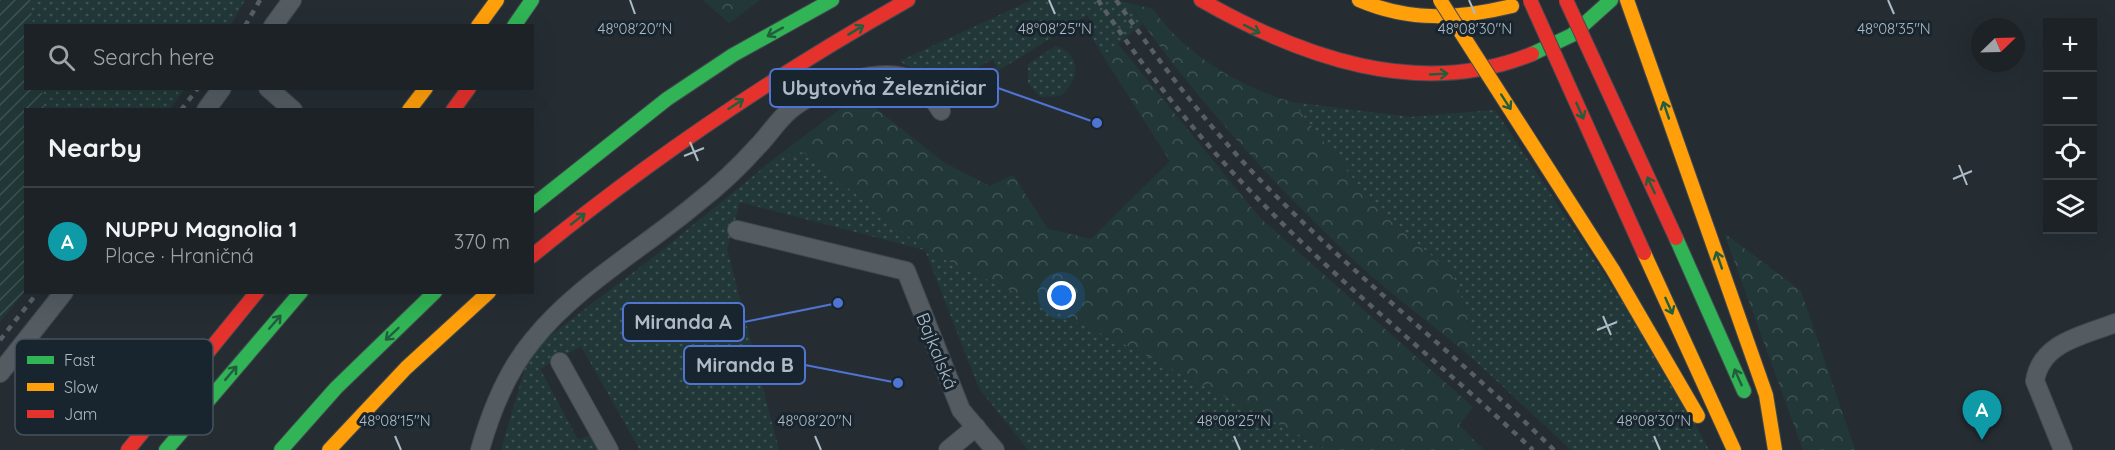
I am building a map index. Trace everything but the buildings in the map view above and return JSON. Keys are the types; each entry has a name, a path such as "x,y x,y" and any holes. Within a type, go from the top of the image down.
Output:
{"main road":[{"path":"479,24 497,0"},
{"path":"515,24 532,0"},
{"path":"534,204 667,99 734,55 832,0"},
{"path":"534,254 638,172 710,121 796,65 908,0"},
{"path":"1201,0 1276,41 1320,55 1383,72 1441,76 1504,63 1558,43 1611,0"},
{"path":"1359,0 1404,15 1435,18 1479,15 1512,6"},
{"path":"1440,0 1613,270 1705,428"},
{"path":"1530,0 1734,450"},
{"path":"1566,0 1676,238 1770,450"},
{"path":"1628,0 1766,395 1775,450"},
{"path":"407,108 424,90"},
{"path":"454,108 468,90"},
{"path":"213,346 255,294"},
{"path":"213,395 299,294"},
{"path":"281,450 304,422 363,361 433,294"},
{"path":"329,450 397,378 487,294"},
{"path":"128,450 140,435"},
{"path":"166,450 179,435"}],"street":[{"path":"274,24 292,0"},
{"path":"480,450 500,395 532,340 584,292 698,203 732,173 791,109 816,93 841,84 867,77 894,75 914,80 924,87 941,111"},
{"path":"207,108 221,90"},
{"path":"270,90 291,108"},
{"name":"Bajkalská","path":"737,230 906,271 961,410 995,450"},
{"path":"27,339 62,294"},
{"path":"2062,450 2035,381 2037,369 2050,350 2115,323"},
{"path":"0,373 15,354"},
{"path":"560,362 609,450"},
{"path":"948,450 976,427"}],"green space":[{"path":"0,0 30,0 33,24 24,24 24,90 42,90 44,108 24,108 24,292 0,322"},
{"path":"30,0 245,0 231,24 33,24"},
{"path":"703,0 760,0 729,23"},
{"path":"1032,0 1117,0 1128,3 1142,24 1103,56 1087,28 1092,24 1087,15 998,71 993,59 940,89 900,61"},
{"path":"1128,3 1153,9 1180,40 1233,78 1272,96 1292,102 1379,211 1452,273 1469,318 1473,341 1470,356 1357,263 1295,202 1236,139 1180,73"},
{"path":"1117,43 1260,218 1473,407 1459,425 1484,450 1328,450 1128,346 927,251 803,152 779,155 859,95 943,162 990,186 1013,175 1048,229 1091,239 1170,161 1103,56"},
{"path":"1056,46 1070,55 1074,61 1074,76 1067,90 1060,96 1040,97 1028,83 1028,64"},
{"path":"42,90 184,90 171,108 44,108"},
{"path":"1292,102 1410,117 1495,110 1664,365 1709,450 1571,450 1470,356 1473,341 1469,318 1452,273 1379,211"},
{"path":"803,152 927,251 1128,346 1328,450 1028,450 979,388 925,250 740,202 727,249 779,450 640,450 581,346 540,369 578,440 590,435 598,450 501,450 530,351 660,252 779,155"},
{"path":"1724,233 1801,291 1855,450 1803,450"}],"railway":[{"path":"246,24 260,0"},
{"path":"1098,0 1176,106 1241,181 1296,237 1363,299 1533,450"},
{"path":"1116,0 1192,102 1254,174 1344,261 1486,386 1554,450"},
{"path":"183,108 196,90"},
{"path":"0,340 36,294"}],"traffic: fast":[{"path":"515,24 532,0"},
{"path":"534,204 667,99 733,55 832,0"},
{"path":"1532,54 1572,35 1611,0"},
{"path":"1676,238 1744,391"},
{"path":"213,395 299,294"},
{"path":"281,450 336,388 433,294"},
{"path":"166,450 179,435"}],"traffic: slow":[{"path":"479,24 497,0"},
{"path":"1359,0 1397,12 1435,16 1473,14 1512,6"},
{"path":"1440,0 1613,270"},
{"path":"1627,0 1766,395 1775,450"},
{"path":"411,108 424,90"},
{"path":"1644,253 1734,450"},
{"path":"1613,270 1698,416"},
{"path":"329,450 406,368 487,294"}],"traffic: jam":[{"path":"534,254 622,186 714,120 810,58 908,0"},
{"path":"1201,0 1279,39 1362,66 1404,72 1447,73 1489,67 1532,54"},
{"path":"1530,0 1644,253"},
{"path":"1566,0 1676,238"},
{"path":"454,108 468,90"},
{"path":"213,346 255,294"},
{"path":"128,450 140,435"}],"place":[{"name":"Ubytovňa Železničiar","path":"1097,123"},
{"name":"Miranda A","path":"838,303"},
{"name":"Miranda B","path":"898,383"},
{"name":"NUPPU Magnolia 1","path":"1982,440"}]}
